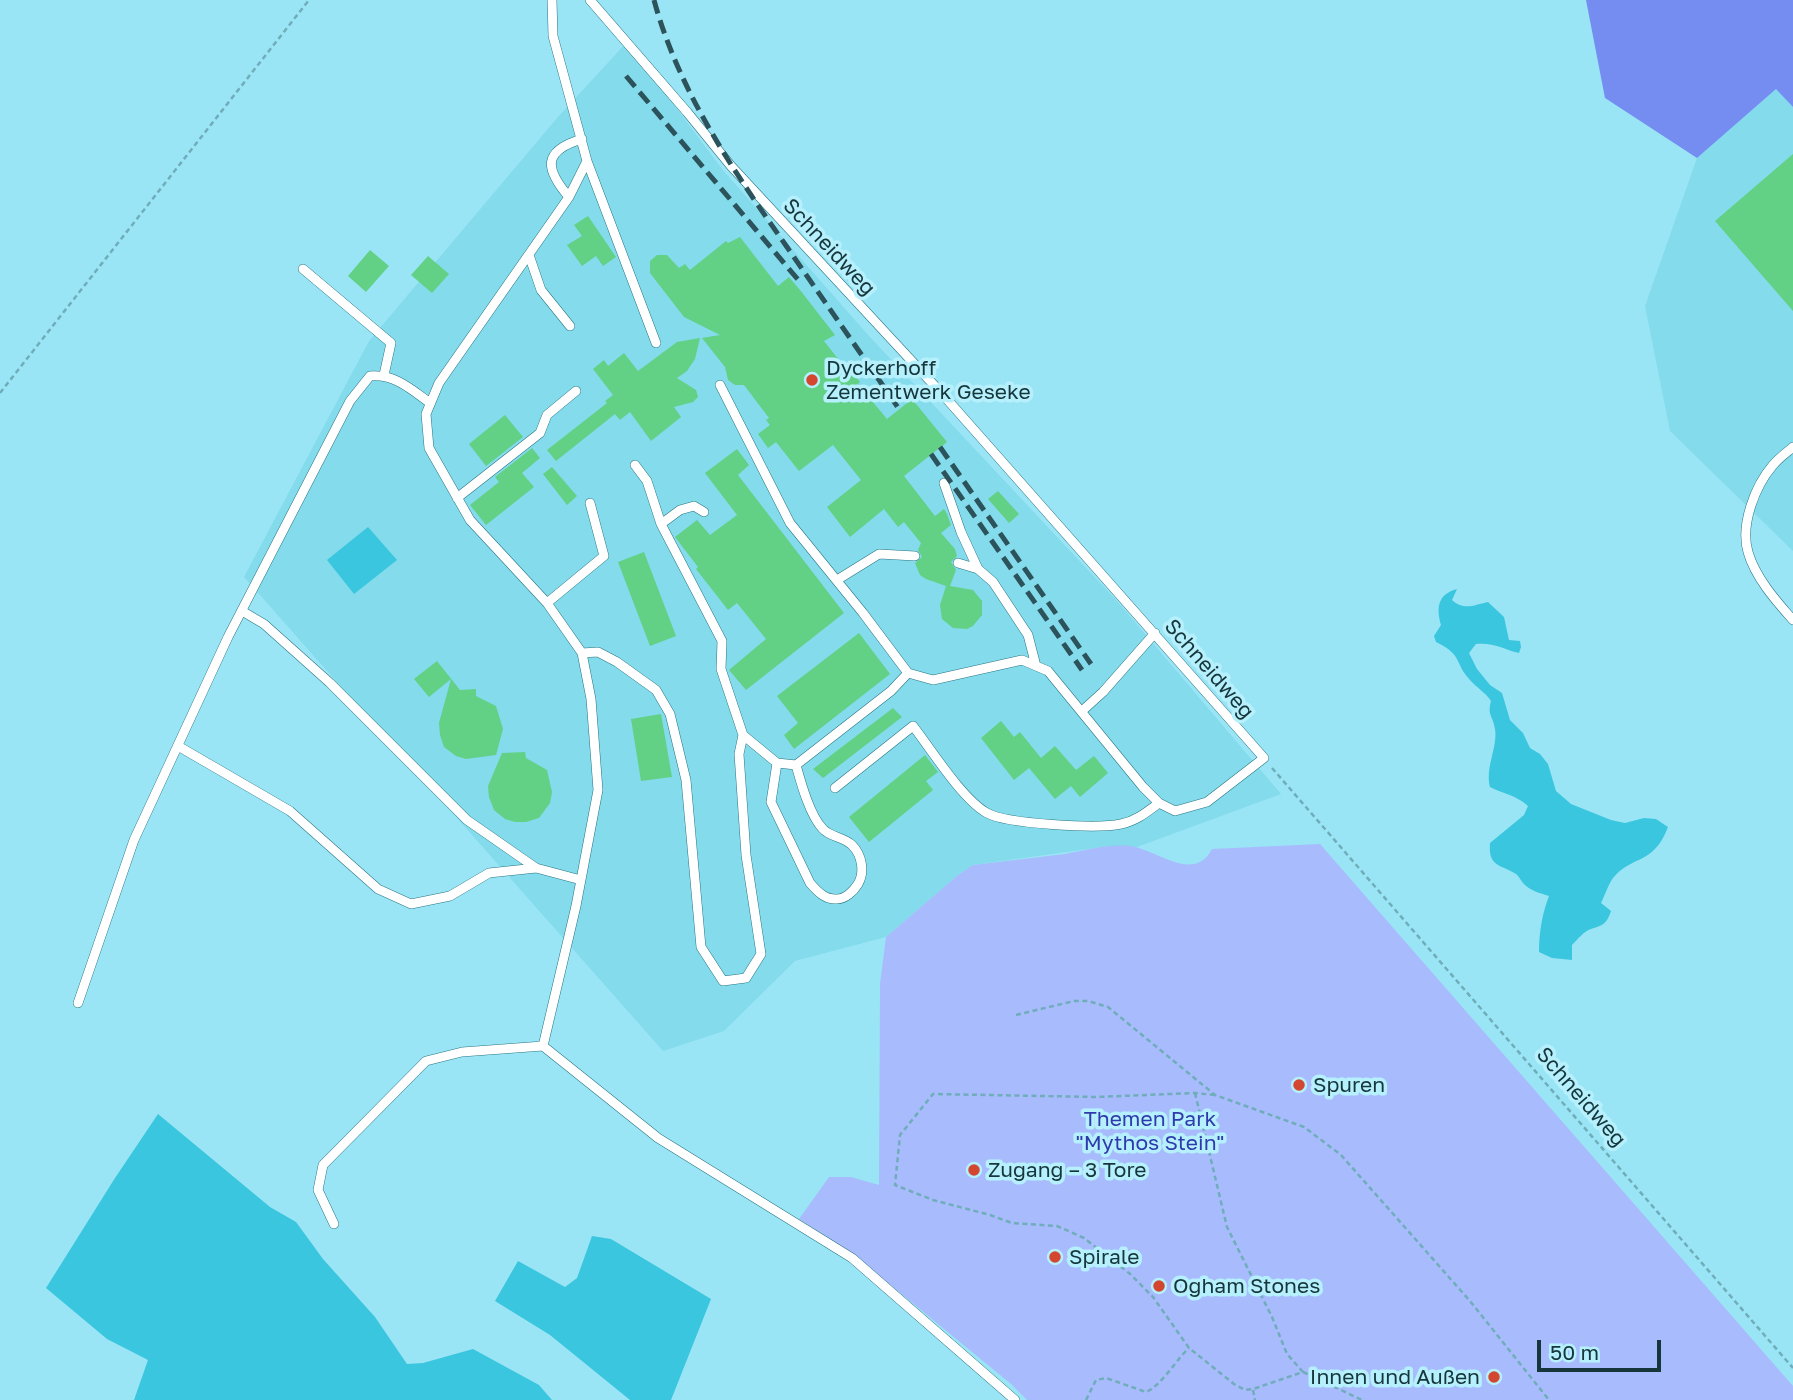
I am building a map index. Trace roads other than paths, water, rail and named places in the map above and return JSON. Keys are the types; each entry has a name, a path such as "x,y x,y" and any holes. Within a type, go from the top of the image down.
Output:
{"lane":[{"path":"552,0 554,36 587,161 656,343"},
{"name":"Schneidweg","path":"590,0 731,166 945,397 1264,758 1207,802 1175,811 1158,803"},
{"path":"569,197 555,181 550,166 562,145 582,139"},
{"path":"544,1046 598,790 591,699 582,653 547,603 470,520 457,498 429,448 426,414 439,383 569,197 587,161"},
{"path":"529,255 541,290 570,326"},
{"path":"303,269 391,343 384,375"},
{"path":"78,1003 134,840 242,611 350,401 370,376 384,375 399,381 430,403"},
{"path":"719,385 790,523 908,673 933,680 1023,660 1048,671 1158,803 1139,818 1120,824 1093,826 1013,821 987,813 967,797 913,726 835,789"},
{"path":"457,498 540,433 547,415 576,391"},
{"path":"1793,447 1772,466 1756,493 1746,528 1747,550 1756,572 1793,620"},
{"path":"582,653 598,652 617,662 656,690 670,714 686,780 701,947 723,981 746,978 761,954 746,855 739,754 743,735 721,669 722,641 661,524 647,481 635,465"},
{"path":"944,484 978,569"},
{"path":"547,603 604,556 590,503"},
{"path":"661,524 680,510 694,506 704,512"},
{"path":"836,580 879,554 915,556"},
{"path":"958,563 978,569 993,582 1028,635 1036,666"},
{"path":"242,611 264,624 330,683 467,820 536,868 581,880"},
{"path":"1082,711 1134,659 1155,633"},
{"path":"743,735 777,763 796,765 891,691 908,673"},
{"path":"178,746 289,811 378,888 411,904 450,896 489,873 536,868"},
{"path":"777,763 771,802 810,883 820,894 841,900 859,883 863,872 862,863 852,845 823,829 805,796 796,765"},
{"path":"334,1224 318,1190 323,1166 426,1061 462,1052 544,1046 658,1138 852,1258 1015,1400"}],"railway":[{"path":"654,0 678,67 710,129 747,189 899,409"},
{"path":"626,76 800,282"},
{"path":"940,447 1091,664"},
{"path":"931,454 1082,670"}],"place":[{"name":"Dyckerhoff Zementwerk Geseke","path":"812,380"},
{"name":"Spuren","path":"1299,1085"},
{"name":"Zugang – 3 Tore","path":"974,1170"},
{"name":"Spirale","path":"1055,1257"},
{"name":"Ogham Stones","path":"1159,1286"},
{"name":"Innen und Außen","path":"1494,1377"}],"park label":[{"name":"Themen Park \"Mythos Stein\"","path":"1150,1131"}]}
